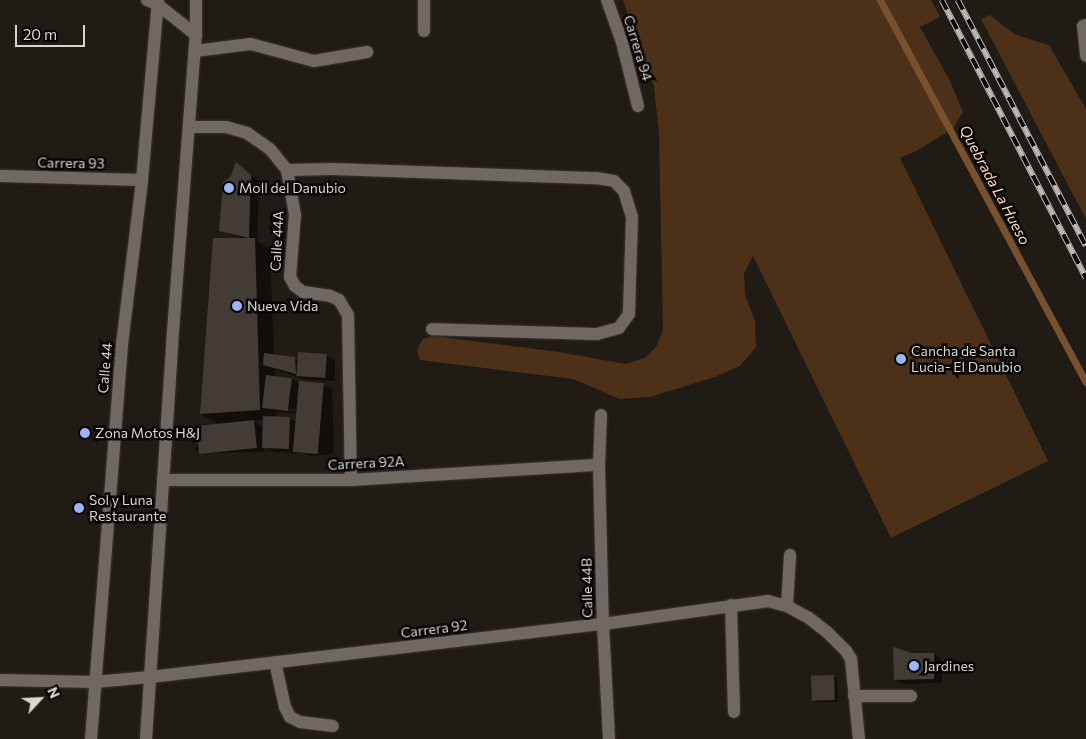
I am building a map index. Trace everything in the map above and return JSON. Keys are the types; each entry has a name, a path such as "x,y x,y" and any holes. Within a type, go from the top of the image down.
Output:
{"street":[{"path":"146,739 195,51 196,0"},
{"path":"424,0 424,31"},
{"name":"Carrera 94","path":"607,0 622,42 638,106"},
{"path":"154,1 196,35"},
{"name":"Calle 44","path":"91,739 122,344 142,180 154,1"},
{"path":"1085,25 1086,56"},
{"path":"195,51 251,44 314,61 367,52"},
{"name":"Calle 44A","path":"189,127 226,128 248,133 270,149 287,170 295,215 289,260 290,277 295,286 303,292 330,296 340,300 348,315 351,480"},
{"path":"287,170 333,169 596,178 614,181 624,191 632,217 629,314 619,328 596,334 432,329"},
{"name":"Carrera 93","path":"0,176 142,180"},
{"name":"Calle 44B","path":"600,415 599,465 603,624 609,739"},
{"name":"Carrera 92A","path":"163,480 351,480 599,465"},
{"path":"787,606 790,555"},
{"name":"Carrera 92","path":"0,680 95,682 150,677 603,624 768,601 787,606 827,632 851,659 854,696"},
{"path":"731,605 734,712"},
{"path":"275,662 283,700 290,717 300,722 333,726"},
{"path":"859,739 854,696 911,696"}],"shaded area":[{"path":"623,0 931,0 940,17 920,27 950,81 963,112 953,129 916,151 900,158 1048,461 891,538 753,256 744,273 745,294 755,321 756,347 740,366 715,377 650,397 620,399 573,379 420,360 417,351 419,345 423,339 433,336 559,352 626,364 645,358 656,347 663,330 659,134 654,86"},
{"path":"990,15 1014,34 1049,45 1086,109 1086,219 981,19"}],"building":[{"path":"236,162 251,175 249,238 219,231 223,182 231,176"},
{"path":"213,238 255,238 260,410 200,414"},
{"path":"298,352 327,354 325,378 296,376"},
{"path":"264,353 295,357 296,374 263,365"},
{"path":"266,375 292,378 288,411 262,408"},
{"path":"299,381 324,383 318,454 293,452"},
{"path":"263,416 290,417 289,449 262,448"},
{"path":"254,420 257,448 199,454 196,426"},
{"name":"Jardines","path":"893,647 912,653 934,653 934,679 894,680"},
{"path":"834,675 835,700 812,701 811,676"}],"waterway":[{"name":"Quebrada La Hueso","path":"880,0 1086,382"}],"railway":[{"path":"942,0 1086,278"},
{"path":"958,0 1086,246"}],"place":[{"name":"Moll del Danubio","path":"229,188"},
{"name":"Nueva Vida","path":"237,306"},
{"name":"Cancha de Santa Lucia- El Danubio","path":"901,359"},
{"name":"Zona Motos H&J","path":"85,433"},
{"name":"Sol y Luna Restaurante","path":"79,508"},
{"name":"Jardines","path":"914,666"}]}
